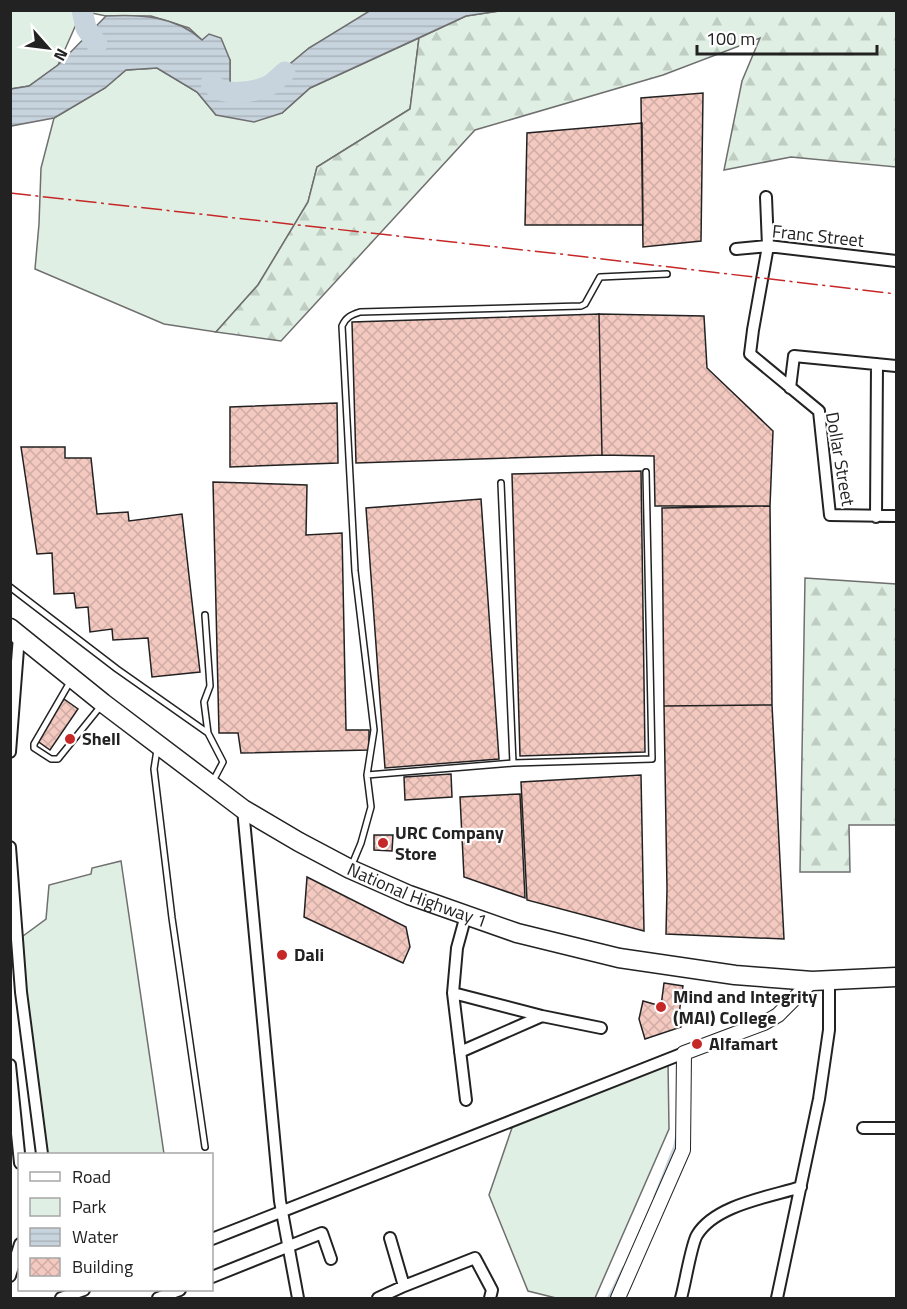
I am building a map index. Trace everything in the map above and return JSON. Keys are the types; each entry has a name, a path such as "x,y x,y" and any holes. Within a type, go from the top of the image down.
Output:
{"highway":[{"name":"National Highway 1","path":"15,632 158,746 243,809 350,869 409,895 517,933 619,958 735,975 821,981 897,977"}],"street":[{"name":"Dollar Street","path":"766,197 768,246 750,354 819,411 830,515 897,516"},
{"name":"Franc Street","path":"736,249 768,246 897,261"},
{"path":"790,388 794,356 897,366"},
{"path":"876,517 877,364"},
{"path":"10,752 15,632"},
{"path":"243,809 282,1211 298,1299"},
{"path":"10,848 21,992 42,1153"},
{"path":"466,915 457,948 453,993 466,1100"},
{"path":"213,1239 764,1023 778,1015 821,981 829,1030 819,1099 777,1299"},
{"path":"453,993 542,1016 601,1028"},
{"path":"460,1052 542,1016"},
{"path":"618,1299 683,1150 684,1053"},
{"path":"10,1065 19,1153"},
{"path":"863,1128 897,1128"},
{"path":"681,1299 696,1236 713,1218 728,1210 801,1186"},
{"path":"213,1277 321,1233 331,1259"},
{"path":"390,1238 404,1286"},
{"path":"10,1276 18,1250"},
{"path":"378,1299 404,1286 475,1258 492,1290 490,1299"},
{"path":"61,1299 81,1291"},
{"path":"158,1299 178,1291"}],"lane":[{"path":"350,869 361,843 371,807 367,775 374,730 355,571 342,326 345,320 360,312 580,306 585,304 600,277 667,274"},
{"path":"367,775 513,763 652,759 646,472"},
{"path":"501,483 513,763"},
{"path":"10,587 117,669 208,733"},
{"path":"205,615 210,686 204,702 208,733 223,762 210,785"},
{"path":"73,678 34,744 34,748 51,759 58,759 103,703"},
{"path":"158,746 154,769 172,918 206,1147"}],"green space":[{"path":"11,11 82,11 58,65 29,86 11,89"},
{"path":"82,11 371,11 309,48 255,93 239,95 230,84 230,60 189,28 151,16 106,16"},
{"path":"499,11 896,11 896,167 791,157 724,170 742,81 760,38 663,75 475,130 281,341 216,332 258,285 308,202 317,167 410,109 419,38 466,16"},
{"path":"419,38 410,109 317,167 308,202 258,285 216,332 164,324 35,269 41,168 54,118 105,88 126,70 157,68 197,92 216,115 282,113 310,88"},
{"path":"805,578 896,584 896,825 849,825 850,872 800,872"},
{"path":"121,861 164,1153 46,1153 19,939 46,919 49,885 91,874 92,868"},
{"path":"668,1062 669,1129 595,1298 556,1298 528,1291 489,1195 515,1119"}],"water":[{"path":"371,10 499,11 466,16 310,88 282,113 254,122 216,115 197,92 157,68 126,70 105,88 54,118 11,126 11,89 29,86 58,65 106,16 157,18 181,26 202,40 209,34 221,38 230,60 230,84 240,95 255,93 309,48"}],"building":[{"path":"703,93 701,241 643,247 641,98"},
{"path":"642,123 643,225 525,225 527,133"},
{"path":"599,314 602,455 356,463 352,322"},
{"path":"599,314 704,316 707,368 773,431 770,506 655,506 654,456 602,455"},
{"path":"337,403 338,463 230,467 230,407"},
{"path":"21,447 65,447 65,458 91,458 97,514 128,512 129,521 182,514 200,672 152,677 148,638 113,640 112,629 90,632 88,607 76,608 74,593 54,594 52,553 37,554"},
{"path":"641,471 645,752 520,756 512,474"},
{"path":"213,482 307,485 306,535 342,533 346,730 369,730 369,750 241,753 238,733 219,733"},
{"path":"481,499 499,759 385,768 366,508"},
{"path":"770,506 772,705 664,706 662,508"},
{"path":"64,699 78,709 50,750 36,740"},
{"path":"772,705 784,939 666,934 664,706"},
{"path":"451,774 452,797 405,800 404,777"},
{"path":"641,775 644,931 527,900 521,782"},
{"path":"520,794 525,898 464,877 460,797"},
{"name":"URC Company Store","path":"374,835 393,835 392,851 374,850"},
{"path":"307,877 406,927 410,947 403,963 304,917"},
{"name":"Mind and Integrity (MAI) College","path":"664,983 683,986 679,1014 682,1015 681,1027 645,1039 639,1019 643,1001 661,1006"}],"waterway":[{"path":"82,10 86,28 97,44"},
{"path":"211,83 229,92 244,92 268,86 285,72"},
{"path":"655,1198 677,1137"},
{"path":"609,1298 624,1268"}],"power":[{"path":"10,193 896,294"}],"place":[{"name":"Shell","path":"70,739"},
{"name":"URC Company Store","path":"383,843"},
{"name":"Dali","path":"282,955"},
{"name":"Mind and Integrity (MAI) College","path":"661,1007"},
{"name":"Alfamart","path":"697,1044"}]}
